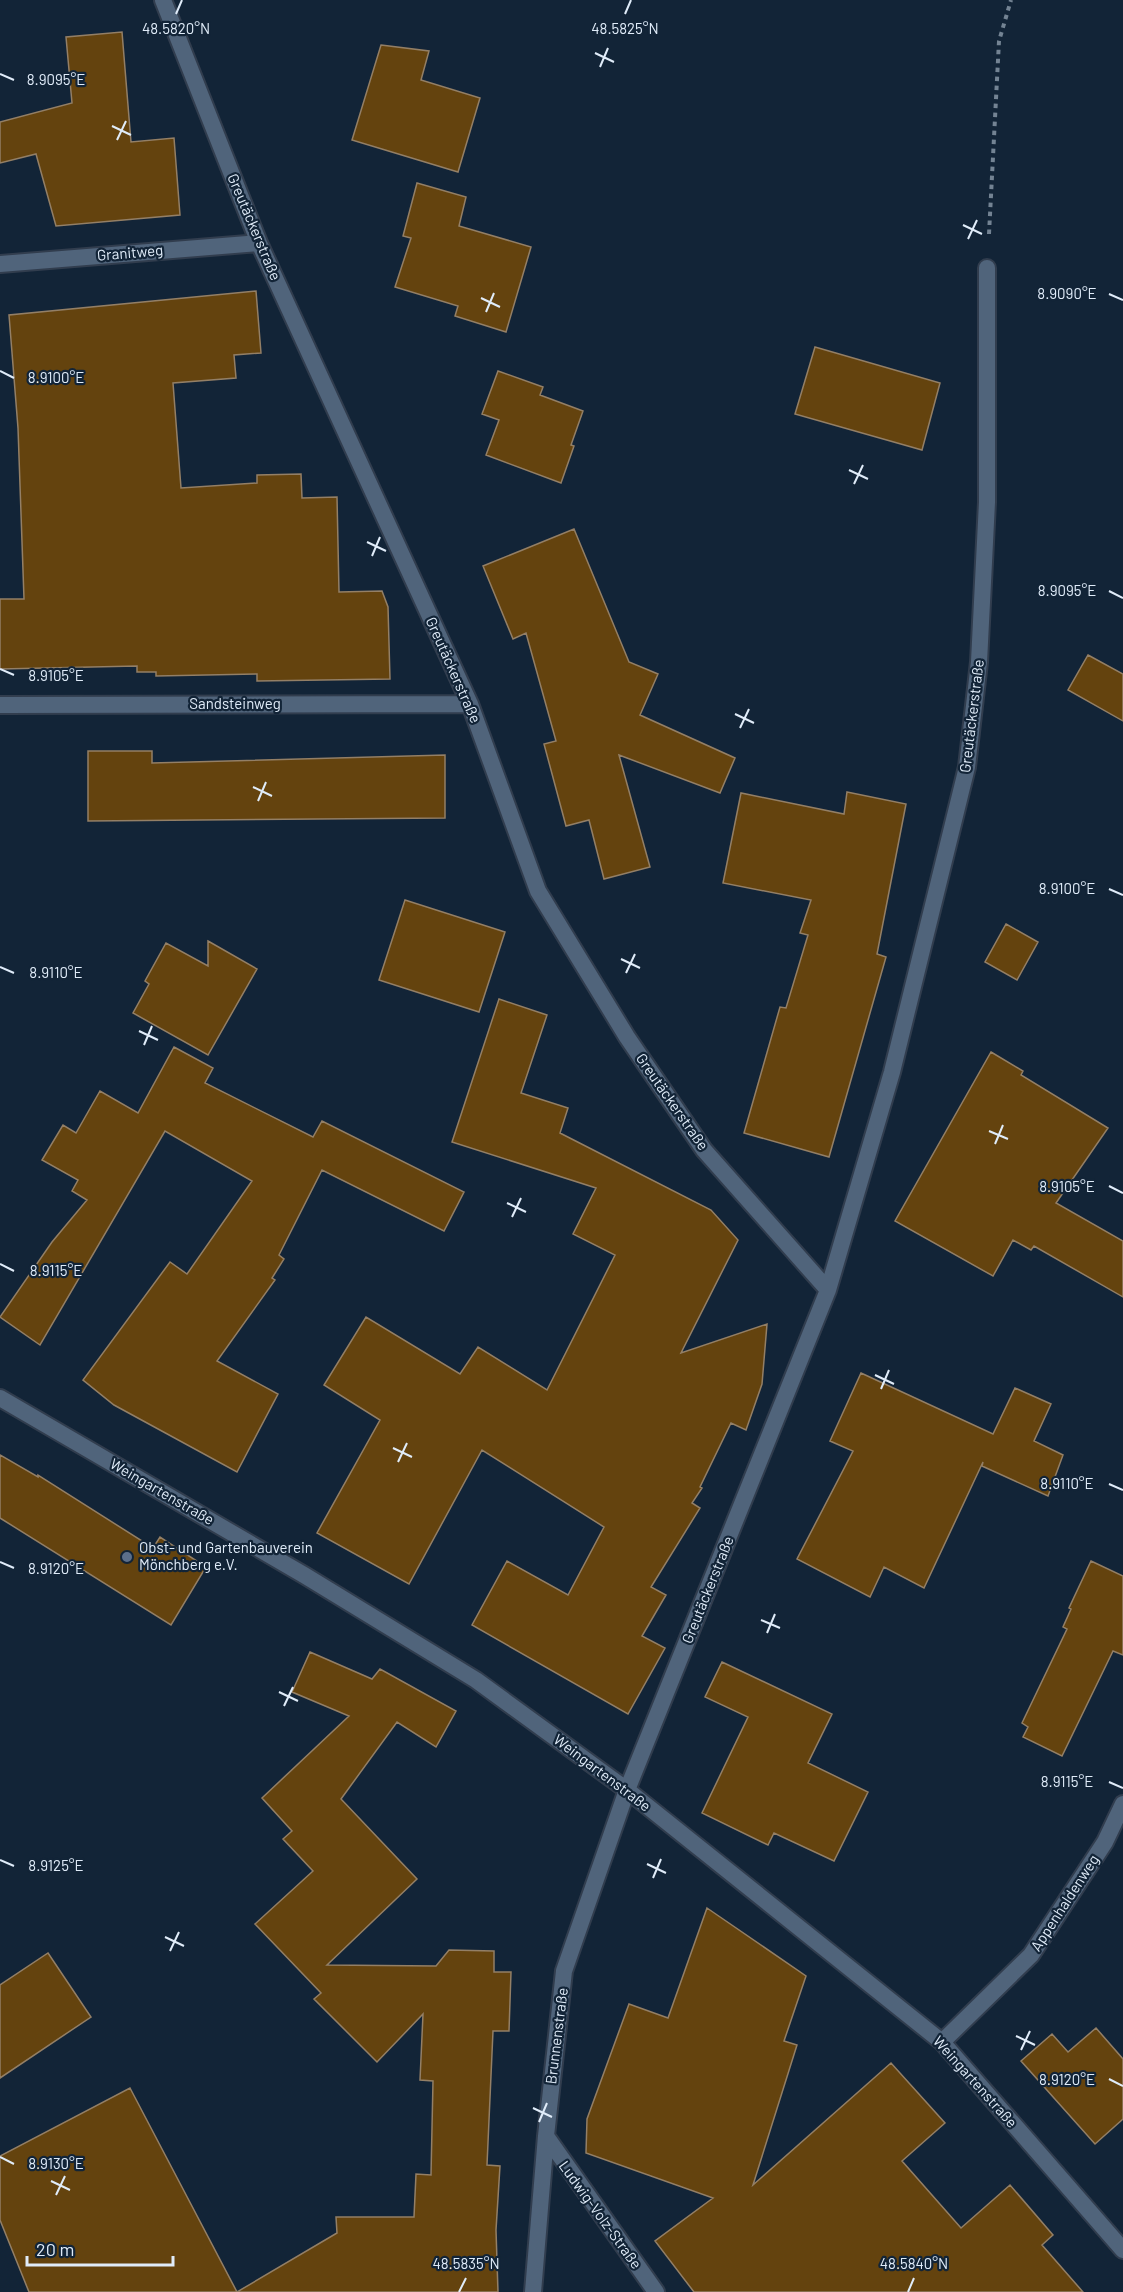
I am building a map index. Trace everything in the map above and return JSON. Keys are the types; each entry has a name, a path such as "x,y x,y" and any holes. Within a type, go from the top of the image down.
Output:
{"street":[{"name":"Greutäckerstraße","path":"163,0 259,243 470,704 538,891 627,1037 704,1150 828,1290"},
{"name":"Granitweg","path":"0,264 259,243"},
{"name":"Greutäckerstraße","path":"627,1790 828,1290 892,1072 967,767 979,662 987,502 987,268"},
{"name":"Sandsteinweg","path":"0,705 470,704"},
{"name":"Weingartenstraße","path":"0,1398 304,1575 465,1674 627,1790 942,2042 1123,2250"},
{"name":"Brunnenstraße","path":"533,2292 546,2136 564,1971 627,1790"},
{"name":"Appenhaldenweg","path":"942,2042 1031,1955 1106,1842 1123,1804"},
{"name":"Ludwig-Volz-Straße","path":"546,2136 656,2292"}],"path":[{"path":"987,268 999,41 1011,0"}],"building":[{"path":"122,32 131,142 174,138 180,215 56,226 36,154 0,163 0,122 72,103 66,37"},
{"path":"381,45 429,51 421,80 480,98 458,172 352,140"},
{"path":"417,183 466,197 459,226 531,247 506,332 455,316 458,306 395,287 411,238 403,236"},
{"path":"256,291 261,353 234,355 236,378 173,383 181,488 257,483 257,475 301,474 302,498 337,497 339,592 382,591 388,607 390,679 257,681 257,674 156,676 156,672 137,672 137,666 0,669 0,599 24,599 18,428 9,315"},
{"path":"815,347 940,383 922,450 795,414"},
{"path":"498,371 543,387 540,395 583,411 561,483 486,455 499,420 482,414"},
{"path":"574,529 629,662 658,674 640,715 735,758 720,793 619,755 650,867 604,879 589,820 566,826 544,744 556,741 526,633 513,639 483,566"},
{"path":"1088,655 1123,674 1123,721 1068,690"},
{"path":"88,751 152,751 152,763 445,755 445,818 88,821"},
{"path":"847,792 906,804 877,954 886,957 829,1157 744,1133 780,1007 786,1008 808,935 800,933 811,900 723,883 741,793 844,814"},
{"path":"405,900 505,932 479,1012 379,980"},
{"path":"1006,924 1038,942 1017,980 985,962"},
{"path":"208,941 257,969 208,1055 133,1013 149,984 145,981 166,943 208,966"},
{"path":"499,999 547,1015 521,1093 568,1108 560,1133 711,1210 738,1240 681,1353 767,1324 762,1384 746,1430 731,1423 700,1487 702,1488 692,1503 700,1508 651,1587 666,1595 642,1636 665,1648 628,1714 472,1625 507,1561 568,1595 604,1527 482,1450 409,1584 317,1533 380,1420 324,1385 366,1317 460,1374 478,1347 547,1390 615,1255 573,1234 596,1188 452,1142"},
{"path":"174,1047 213,1068 205,1083 313,1137 322,1121 464,1192 444,1231 322,1170 279,1255 284,1259 272,1278 275,1280 217,1361 278,1394 237,1472 114,1405 83,1380 170,1262 187,1274 252,1181 165,1131 40,1345 0,1317 52,1242 87,1200 72,1191 78,1180 42,1160 63,1125 76,1133 100,1091 138,1113"},
{"path":"991,1052 1023,1071 1021,1075 1108,1128 1056,1203 1123,1241 1123,1297 1034,1246 1031,1250 1013,1240 993,1276 895,1221"},
{"path":"861,1373 993,1434 1015,1388 1051,1404 1034,1441 1063,1455 1048,1496 982,1466 983,1462 924,1588 884,1567 870,1597 797,1559 853,1451 830,1441"},
{"name":"Obst- und Gartenbauverein Mönchberg e.V.","path":"0,1455 38,1477 38,1475 153,1548 160,1537 206,1567 171,1625 0,1518"},
{"path":"1091,1561 1123,1576 1123,1655 1113,1651 1062,1756 1023,1737 1028,1727 1022,1723 1067,1629 1063,1627 1071,1609 1069,1608"},
{"path":"310,1652 372,1679 380,1669 456,1711 436,1747 397,1722 341,1799 417,1879 327,1965 436,1966 449,1950 494,1951 494,1972 511,1972 509,2031 493,2031 487,2165 500,2166 496,2230 498,2292 237,2292 337,2233 336,2217 414,2217 416,2174 431,2175 433,2081 420,2080 423,2014 377,2062 314,1999 321,1993 255,1924 313,1871 283,1839 292,1831 262,1798 349,1716 292,1692"},
{"path":"722,1662 832,1714 808,1763 868,1792 834,1861 774,1833 768,1845 702,1813 748,1717 705,1697"},
{"path":"707,1908 806,1976 784,2041 797,2045 753,2185 891,2063 945,2123 902,2161 961,2228 1010,2185 1053,2235 1042,2245 1083,2292 694,2292 655,2241 713,2198 586,2153 587,2119 629,2004 668,2018"},
{"path":"48,1953 91,2017 0,2078 0,1985"},
{"path":"1096,2028 1123,2059 1123,2119 1095,2144 1021,2061 1052,2034 1068,2052"},
{"path":"130,2088 237,2292 29,2292 0,2220 0,2156"}],"place":[{"name":"Obst- und Gartenbauverein Mönchberg e.V.","path":"127,1557"}]}
